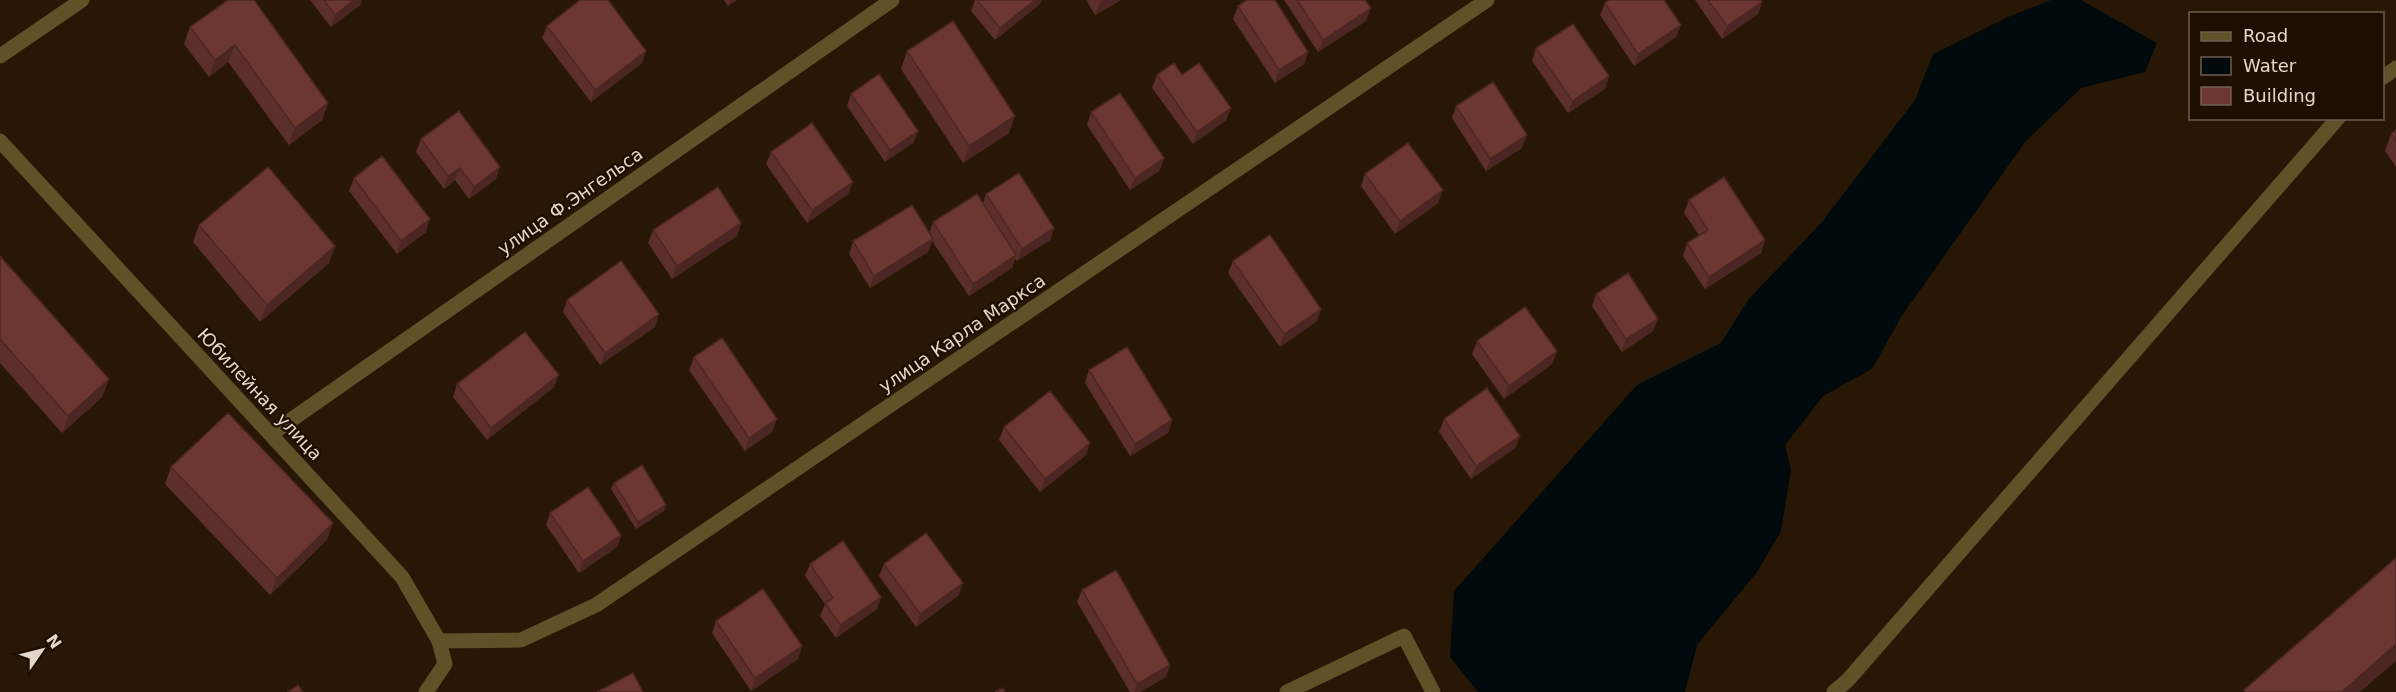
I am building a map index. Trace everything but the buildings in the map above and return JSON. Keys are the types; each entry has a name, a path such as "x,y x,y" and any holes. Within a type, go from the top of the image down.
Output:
{"street":[{"path":"0,56 82,0"},
{"name":"улица Ф.Энгельса","path":"271,434 892,0"},
{"name":"улица Карла Маркса","path":"439,640 521,640 596,605 1487,0"},
{"path":"1834,692 1848,680 2336,120"},
{"name":"Юбилейная улица","path":"0,141 402,577 439,640 445,664 426,692"},
{"path":"1287,692 1404,636 1433,692"}],"water":[{"path":"2051,0 2081,0 2157,43 2145,72 2081,88 2025,142 1901,317 1872,369 1823,396 1785,445 1791,470 1781,531 1757,572 1697,645 1685,692 1478,692 1450,657 1454,591 1637,385 1721,343 1748,300 1822,222 1915,100 1933,54 2008,17"}]}
